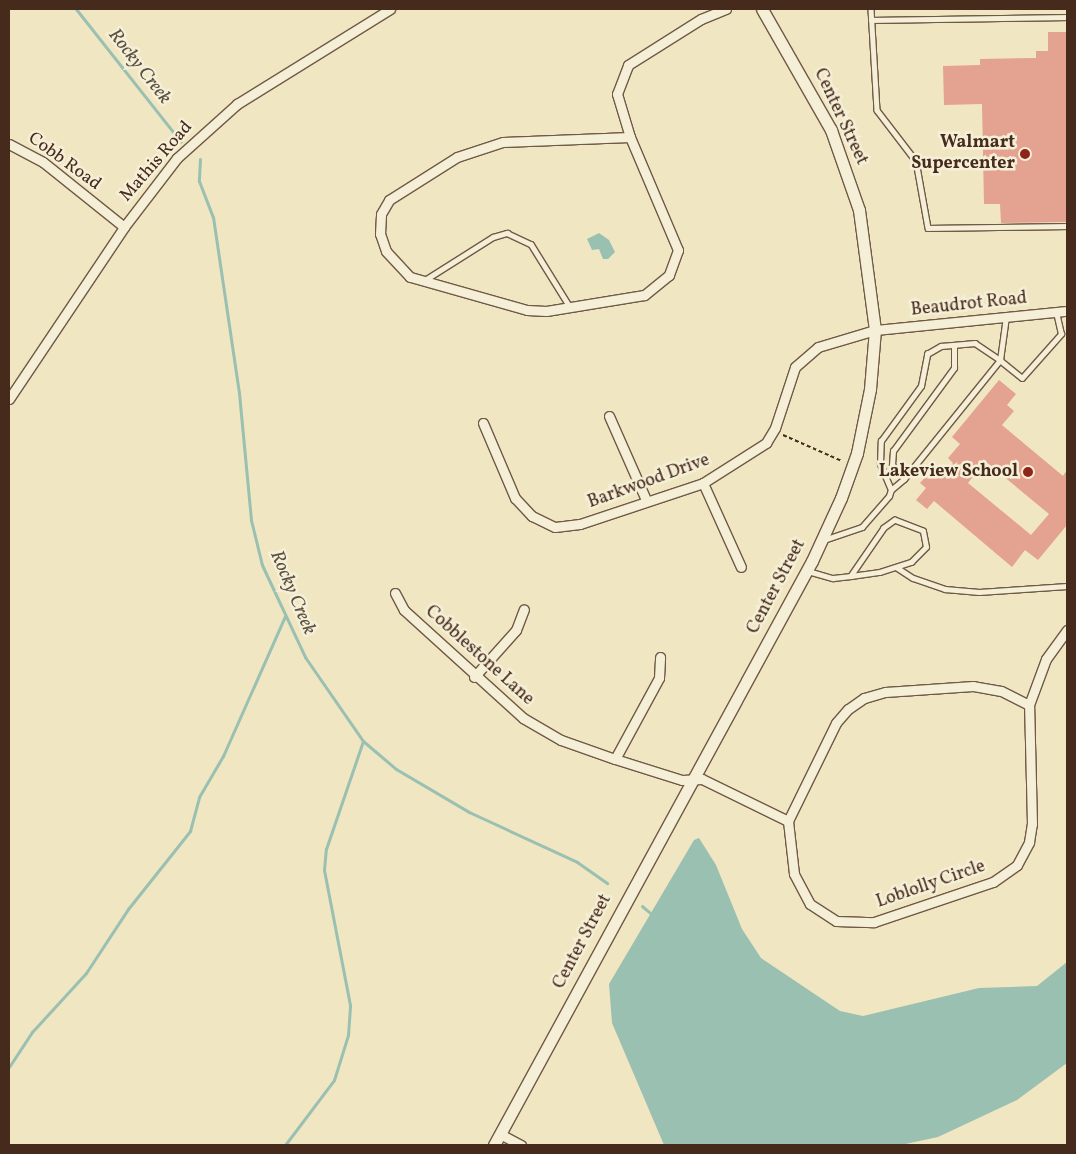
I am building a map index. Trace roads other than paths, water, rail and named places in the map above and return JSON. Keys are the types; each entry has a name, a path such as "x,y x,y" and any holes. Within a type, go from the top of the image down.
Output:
{"street":[{"name":"Mathis Road","path":"9,399 124,227 177,158 206,130 279,75 390,9"},
{"path":"630,137 503,142 481,146 430,171 389,200 380,214 380,234 386,251 410,277 527,310 570,307 644,295 661,284 676,263 675,238 630,137 617,94 628,65 701,19 726,9"},
{"name":"Center Street","path":"494,1145 692,778 807,571 822,541 857,453 870,389 875,330 864,236 848,174 819,105 762,9"},
{"name":"Cobb Road","path":"9,144 43,162 124,227"},
{"name":"Beaudrot Road","path":"875,330 1067,311"},
{"name":"Barkwood Drive","path":"483,423 515,498 532,516 555,527 580,524 646,500 704,483 759,448 773,432 795,367 818,348 875,330"},
{"path":"609,416 646,500"},
{"path":"704,483 741,567"},
{"name":"Cobblestone Lane","path":"395,593 404,610 474,677 523,718 561,740 682,780 692,778"},
{"path":"474,677 516,630 524,609"},
{"name":"Loblolly Circle","path":"1029,705 1000,691 980,686 885,692 864,698 836,723 788,821 790,857 800,888 810,904 836,921 874,922 993,882 1017,864 1031,834 1029,705 1046,659 1067,630"},
{"path":"616,759 659,678 660,657"},
{"path":"692,778 702,778 788,821"},
{"path":"500,1134 521,1145"}],"lane":[{"path":"871,9 877,110 916,161 928,228 1067,226"},
{"path":"871,20 1067,17"},
{"path":"423,281 493,236 507,233 531,244 570,307"},
{"path":"891,490 880,464 884,434 921,386 927,354 941,346 980,344 1022,378 1061,334 1056,312"},
{"path":"822,541 862,527 891,490 904,479 1000,360 1006,317"},
{"path":"904,479 892,465 892,451 954,368 954,346"},
{"path":"807,571 833,578 852,576 896,567 911,562 926,547 923,531 896,520 884,528 852,576"},
{"path":"896,567 913,578 945,589 979,592 1067,586"}],"waterway":[{"name":"Rocky Creek","path":"76,9 181,142"},
{"name":"Rocky Creek","path":"200,159 199,181 213,217 239,393 251,520 262,565 305,657 363,741 396,769 469,812 577,862 607,883"},
{"path":"9,1067 32,1032 86,973 128,909 190,831 199,797 223,756 285,616"},
{"path":"285,1145 334,1080 348,1035 350,1005 324,870 326,849 363,741"},
{"name":"Rocky Creek","path":"642,906 650,913"}],"place":[{"name":"Walmart Supercenter","path":"1025,154"},
{"name":"Lakeview School","path":"1028,472"}]}
